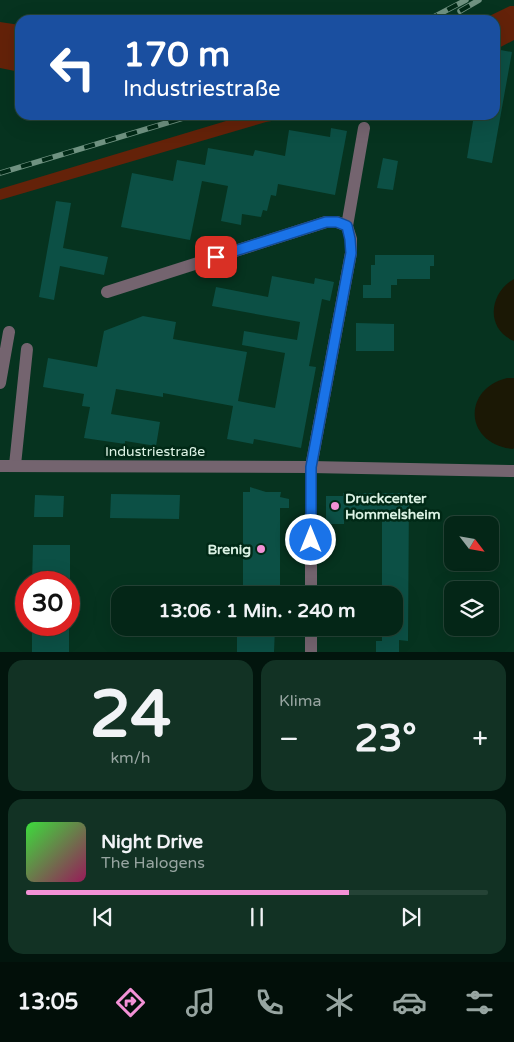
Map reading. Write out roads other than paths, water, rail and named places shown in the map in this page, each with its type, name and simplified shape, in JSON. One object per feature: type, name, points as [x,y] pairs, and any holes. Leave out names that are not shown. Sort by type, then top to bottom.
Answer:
[{"type":"street","points":[[311,586],[311,467],[351,253],[347,226],[364,128]]},
{"type":"street","points":[[106,292],[326,222],[337,222],[347,226]]},
{"type":"street","points":[[0,382],[8,332]]},
{"type":"street","points":[[15,465],[26,349]]},
{"type":"street","name":"Industriestraße","points":[[0,466],[311,467],[514,471]]},
{"type":"street","points":[[311,636],[311,652]]},
{"type":"railway","points":[[438,15],[466,0]]},
{"type":"railway","points":[[460,11],[479,0]]},
{"type":"railway","points":[[0,173],[176,120]]},
{"type":"place","name":"Druckcenter Hommelsheim","points":[[335,506]]},
{"type":"place","name":"Brenig","points":[[261,549]]}]
